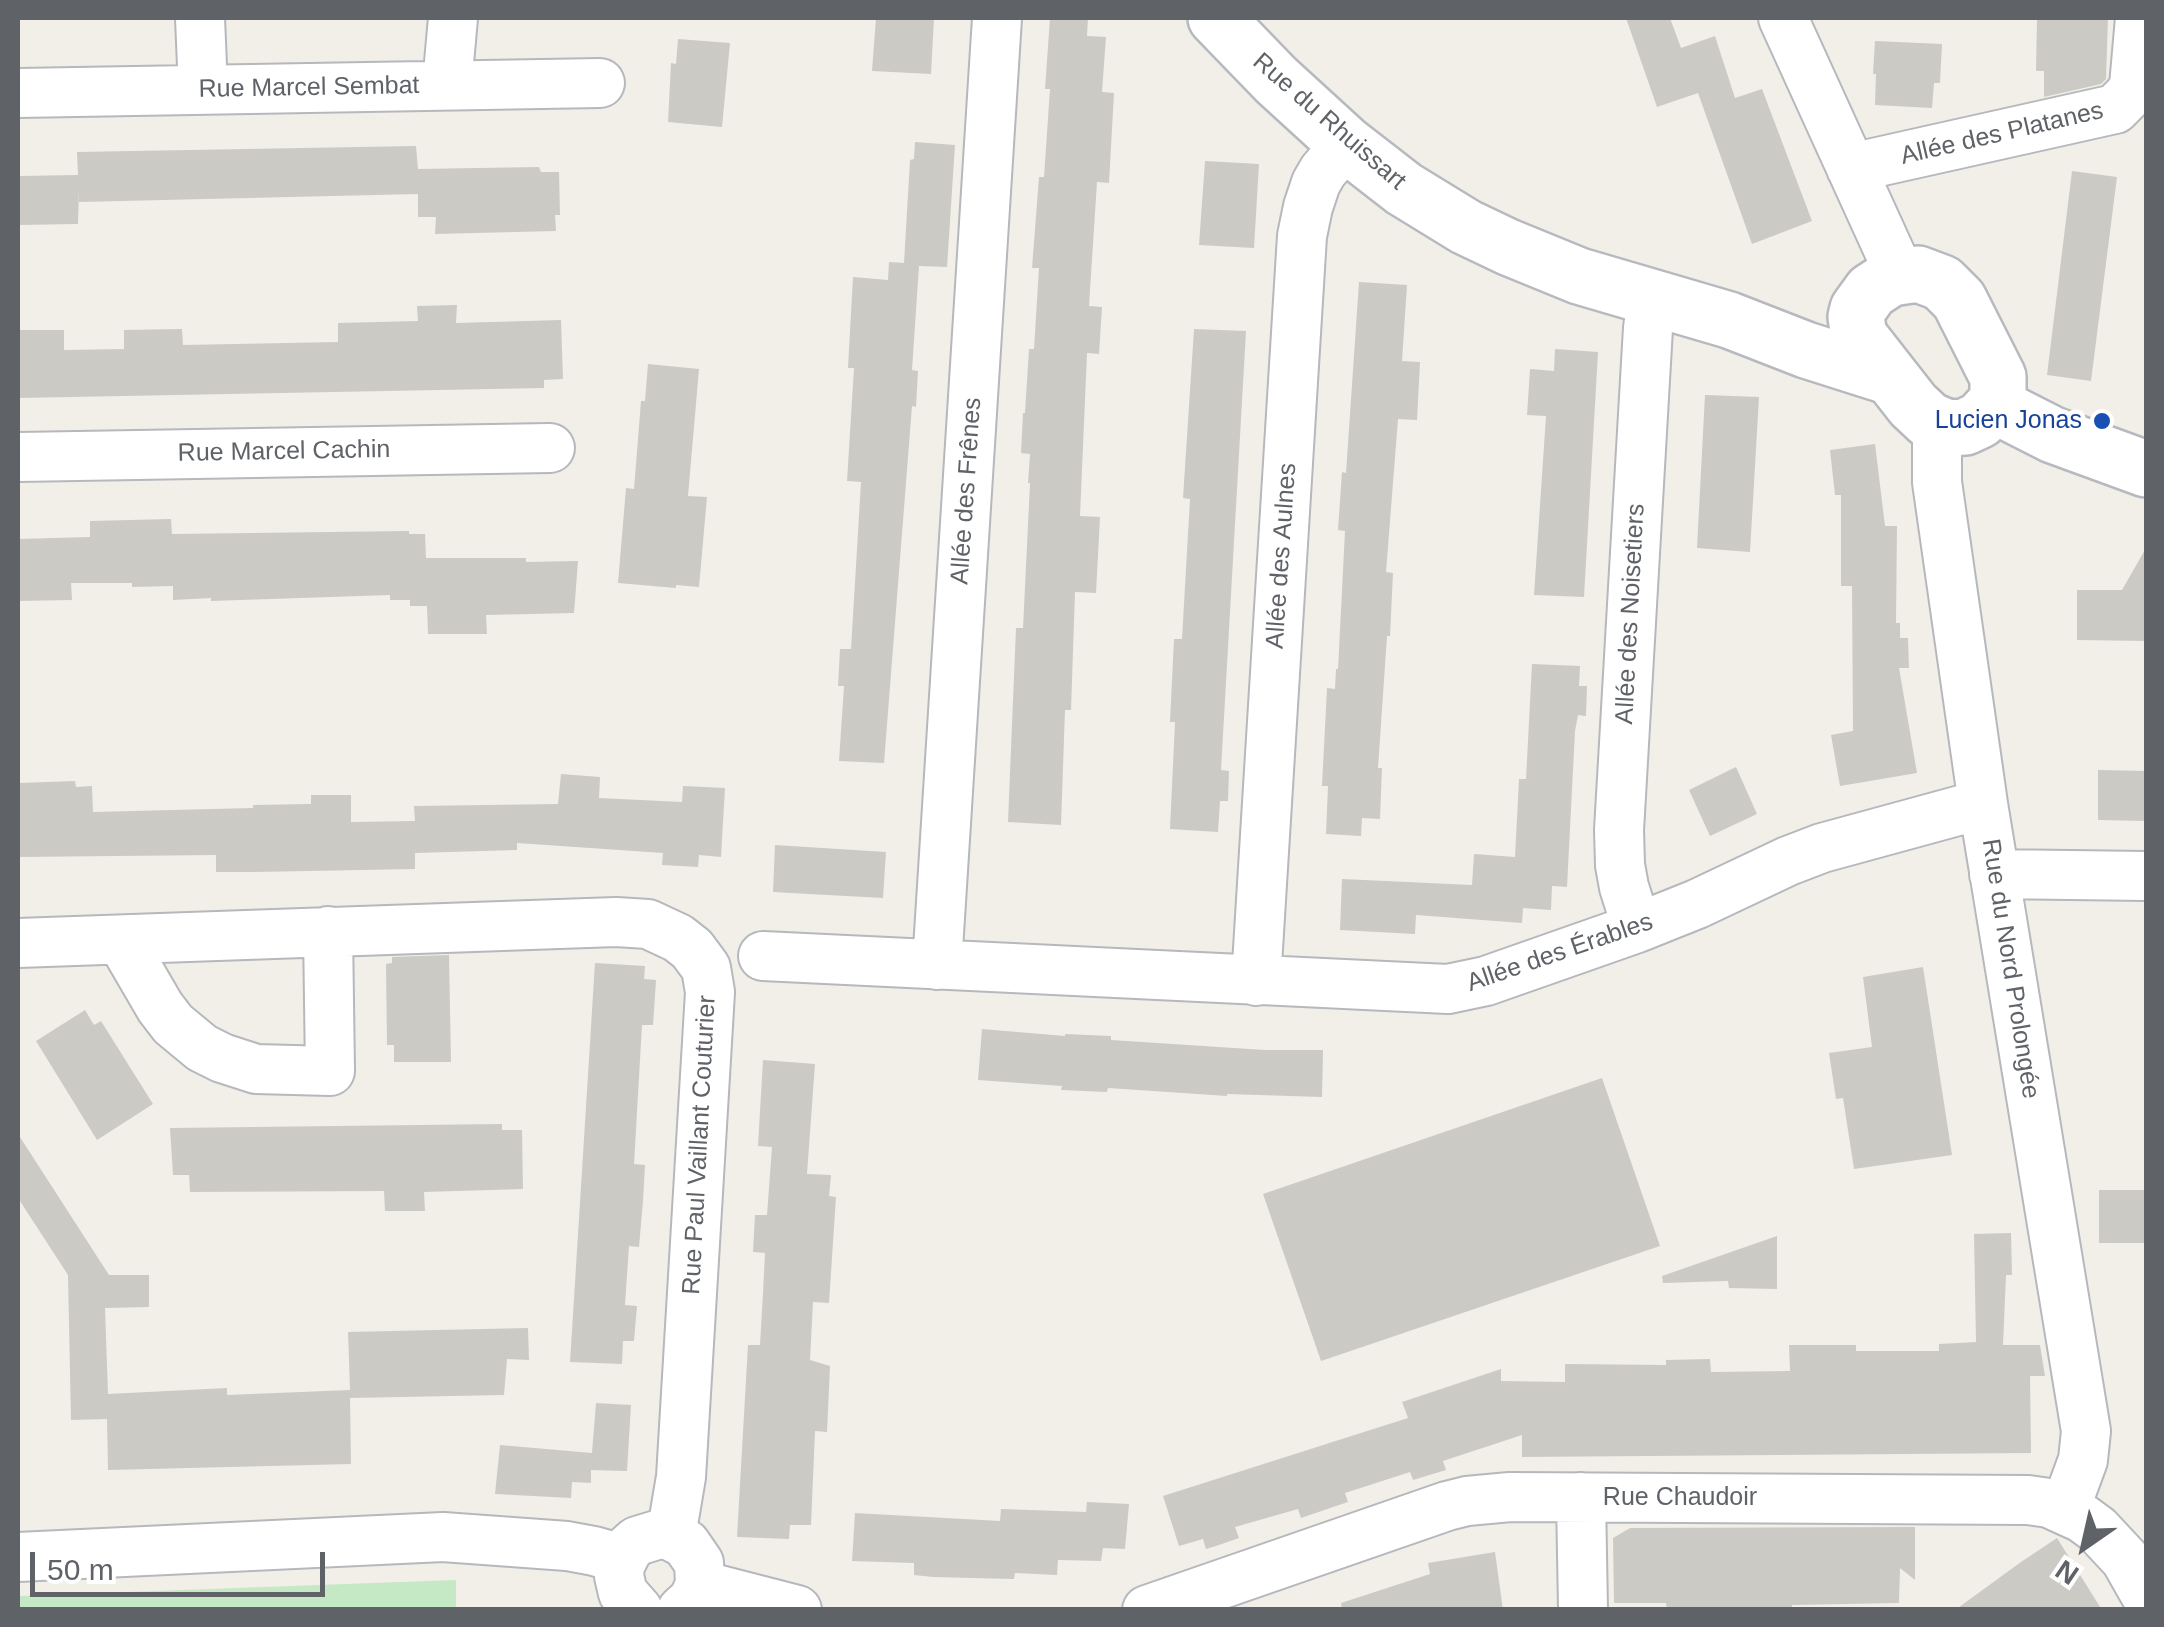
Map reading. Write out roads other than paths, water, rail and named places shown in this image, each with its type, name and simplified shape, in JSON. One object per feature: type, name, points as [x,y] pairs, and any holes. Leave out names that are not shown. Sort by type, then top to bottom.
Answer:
[{"type":"street","points":[[200,18],[203,90]]},
{"type":"street","points":[[447,86],[453,18]]},
{"type":"street","name":"Allée des Frênes","points":[[937,964],[997,18]]},
{"type":"street","name":"Rue du Rhuissart","points":[[1216,18],[1346,144],[1404,189],[1466,227],[1579,276],[1729,320],[1891,377]]},
{"type":"street","points":[[1783,18],[1851,168],[1881,288]]},
{"type":"street","points":[[2134,113],[2140,18]]},
{"type":"street","name":"Rue Marcel Sembat","points":[[18,93],[600,83]]},
{"type":"street","name":"Allée des Platanes","points":[[1851,168],[2106,112],[2134,113]]},
{"type":"street","name":"Allée des Aulnes","points":[[1256,981],[1302,236],[1316,184],[1346,144]]},
{"type":"street","points":[[1918,274],[1942,283],[1959,300],[1998,377],[1998,395],[1980,420],[1957,429],[1928,420],[1858,336],[1858,309],[1881,288],[1918,274]]},
{"type":"street","name":"Rue du Rhuissart","points":[[1729,320],[1800,324],[1828,318],[1881,288]]},
{"type":"street","name":"Allée des Noisetiers","points":[[1636,928],[1620,865],[1619,830],[1652,298]]},
{"type":"street","points":[[1994,404],[2054,435],[2146,469]]},
{"type":"street","name":"Rue du Nord Prolongée","points":[[1937,424],[1937,482],[1994,874],[2086,1431],[2082,1460],[2065,1509]]},
{"type":"street","name":"Rue Marcel Cachin","points":[[18,456],[550,448]]},
{"type":"street","name":"Allée des Érables","points":[[763,956],[1448,990],[1486,981],[1636,928],[1806,854],[1984,804]]},
{"type":"street","points":[[1994,874],[2146,876]]},
{"type":"street","name":"Rue Paul Vaillant Couturier","points":[[18,943],[633,922],[648,924],[678,938],[700,958],[710,992],[682,1477],[672,1536]]},
{"type":"street","points":[[121,940],[160,1007],[173,1024],[202,1048],[256,1068],[330,1071],[328,931]]},
{"type":"street","points":[[1582,1497],[1582,1610]]},
{"type":"street","name":"Rue Chaudoir","points":[[1168,1602],[1447,1506],[1488,1498],[1582,1497],[2049,1503],[2082,1518],[2110,1542],[2146,1596]]},
{"type":"street","points":[[638,1610],[621,1587],[622,1560],[628,1549],[654,1534],[672,1536],[694,1552],[700,1568],[691,1598],[797,1610]]},
{"type":"street","points":[[18,1557],[443,1537],[567,1546],[622,1560]]},
{"type":"place","name":"Lucien Jonas","points":[[2102,421]]}]
